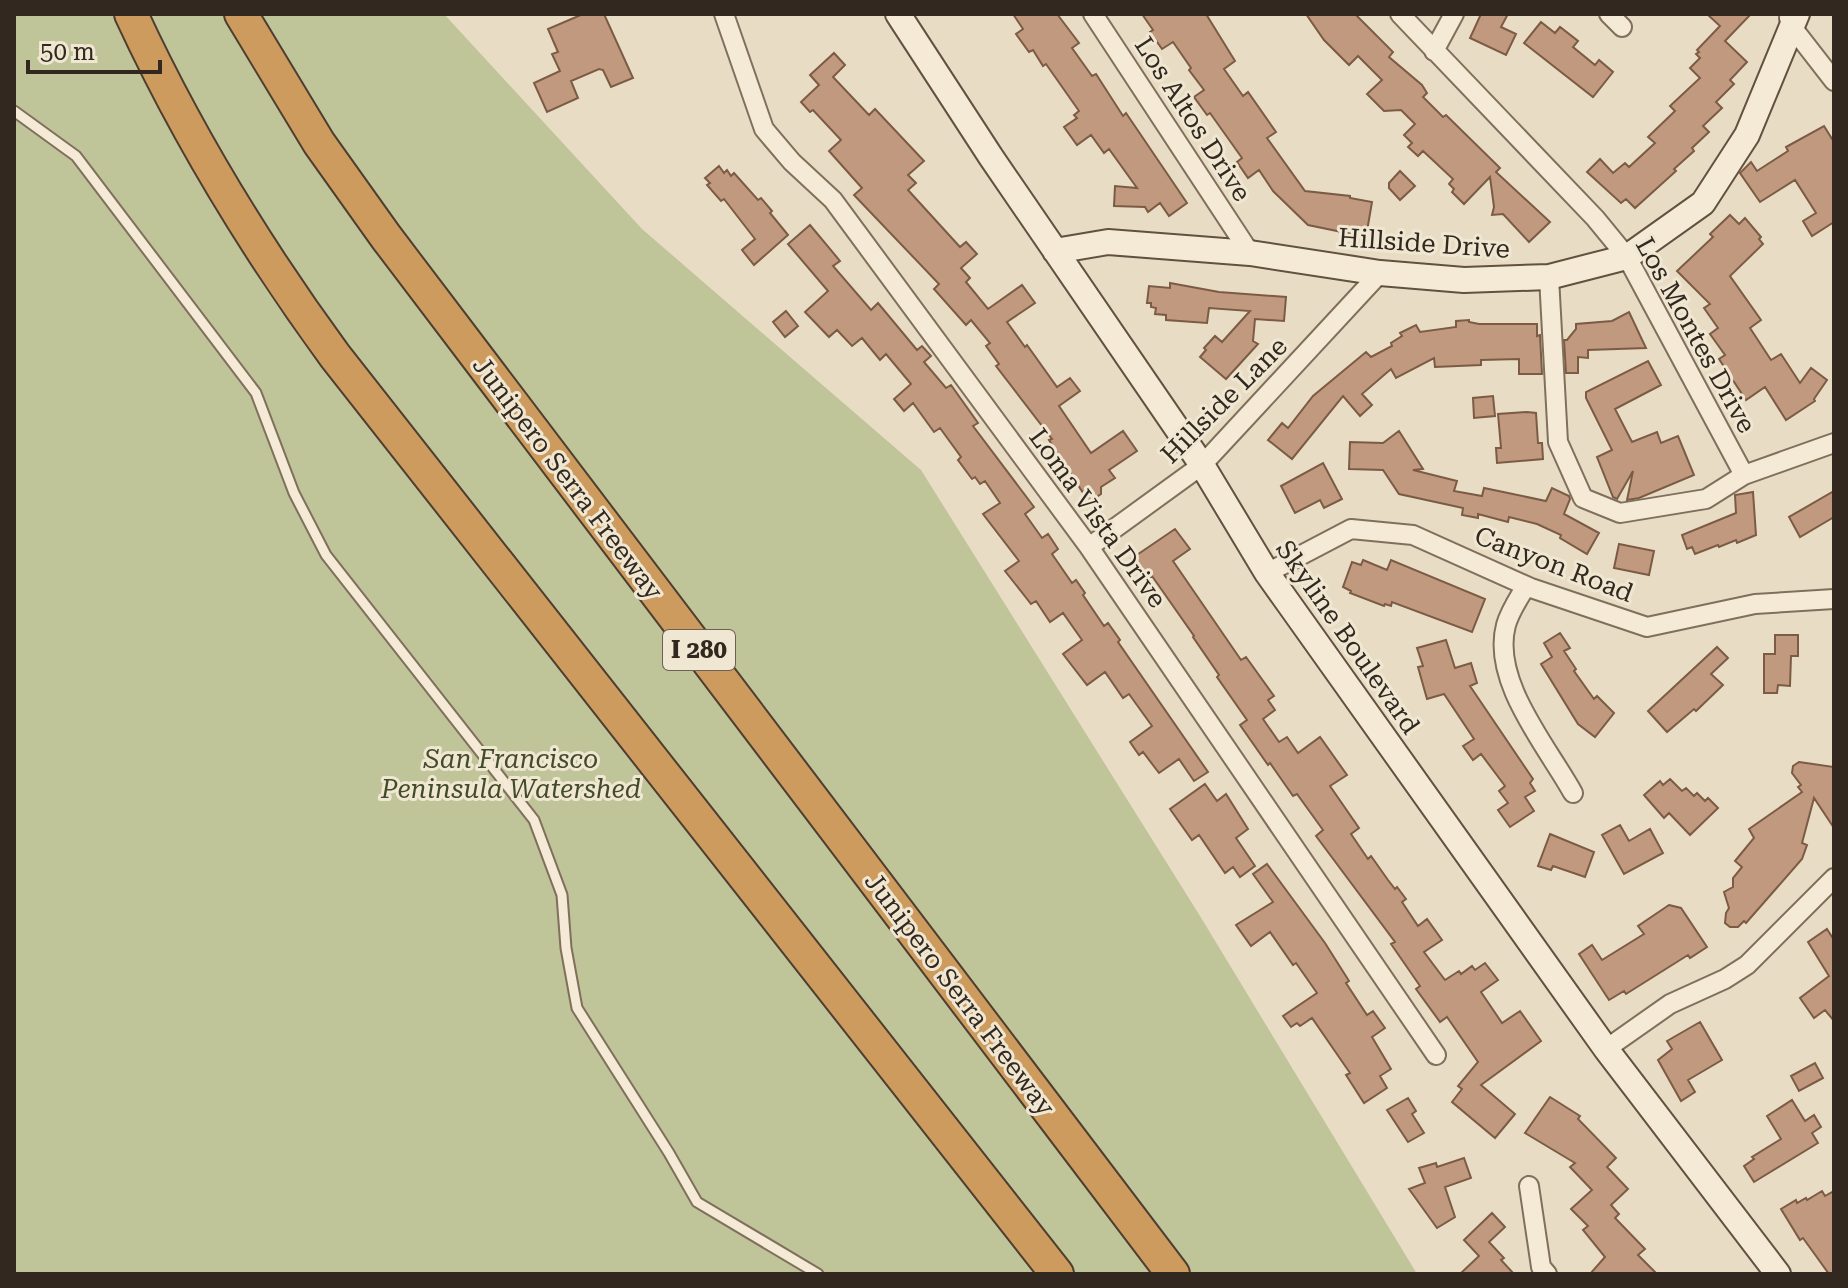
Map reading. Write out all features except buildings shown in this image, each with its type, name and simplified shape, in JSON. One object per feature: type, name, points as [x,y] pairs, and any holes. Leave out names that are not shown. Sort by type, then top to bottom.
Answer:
[{"type":"highway","points":[[131,14],[171,96],[228,196],[327,345],[1057,1274]]},
{"type":"highway","name":"Junipero Serra Freeway","points":[[241,14],[298,110],[378,227],[1173,1274]]},
{"type":"main road","name":"Skyline Boulevard","points":[[898,14],[1202,465],[1267,573],[1606,1049],[1778,1274]]},
{"type":"main road","name":"Hillside Drive","points":[[1055,251],[1108,242],[1250,253],[1380,273],[1464,280],[1549,277],[1627,257],[1703,203],[1747,135],[1792,18]]},
{"type":"street","name":"Loma Vista Drive","points":[[724,14],[764,129],[792,162],[833,200],[1089,547],[1436,1055]]},
{"type":"street","name":"Los Altos Drive","points":[[1093,14],[1250,253]]},
{"type":"street","name":"Los Montes Drive","points":[[1400,14],[1595,218],[1627,257],[1744,475],[1834,443]]},
{"type":"street","points":[[1434,51],[1454,14]]},
{"type":"street","points":[[1792,18],[1834,81]]},
{"type":"street","name":"Hillside Lane","points":[[1089,547],[1202,465],[1380,273]]},
{"type":"street","points":[[1549,277],[1558,442],[1583,498],[1620,513],[1706,499],[1744,475]]},
{"type":"street","name":"Canyon Road","points":[[1267,573],[1351,529],[1413,535],[1526,586],[1647,627],[1755,604],[1834,599]]},
{"type":"street","points":[[1526,586],[1506,624],[1504,656],[1511,684],[1573,793]]},
{"type":"street","points":[[1606,1049],[1670,1004],[1725,979],[1747,965],[1834,878]]},
{"type":"street","points":[[1529,1186],[1541,1267],[1547,1274]]},
{"type":"lane","points":[[14,111],[76,156],[256,393],[294,493],[326,555],[534,820],[562,895],[566,948],[577,1008],[697,1202],[818,1274]]},
{"type":"green space","name":"San Francisco Peninsula Watershed","points":[[14,14],[444,14],[642,229],[921,470],[1200,916],[1417,1274],[14,1274]]}]
